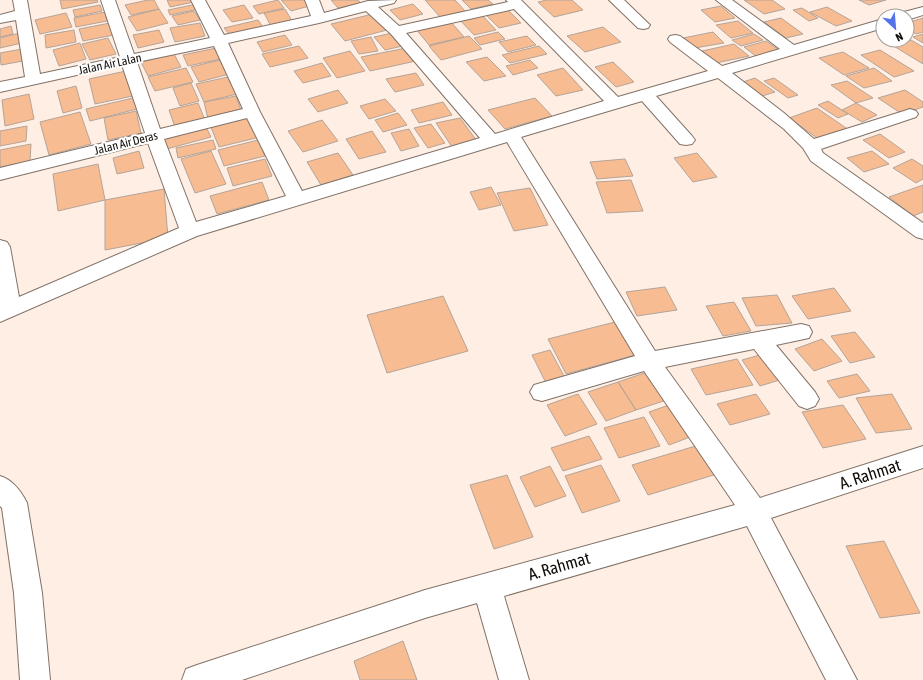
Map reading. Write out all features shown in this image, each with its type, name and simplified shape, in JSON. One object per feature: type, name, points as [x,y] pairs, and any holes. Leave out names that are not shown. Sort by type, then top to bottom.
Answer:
[{"type":"street","points":[[108,0],[154,136],[190,231]]},
{"type":"street","points":[[198,0],[219,40],[252,112],[296,198]]},
{"type":"street","points":[[312,0],[319,19]]},
{"type":"street","name":"Jalan Air Lalan","points":[[0,87],[319,19],[389,0]]},
{"type":"street","points":[[616,0],[643,25]]},
{"type":"street","points":[[723,0],[791,50]]},
{"type":"street","points":[[907,0],[923,10]]},
{"type":"street","points":[[396,31],[515,2],[615,103]]},
{"type":"street","points":[[368,5],[396,31],[501,137],[649,361],[754,512],[842,680]]},
{"type":"street","points":[[0,19],[21,7],[33,81]]},
{"type":"street","points":[[0,247],[5,311],[190,231],[875,24]]},
{"type":"street","points":[[675,39],[686,49],[719,72],[795,130],[811,146],[813,152],[818,157],[923,232]]},
{"type":"street","points":[[645,94],[686,140]]},
{"type":"street","name":"Jalan Air Deras","points":[[0,174],[252,112]]},
{"type":"street","points":[[811,146],[910,114]]},
{"type":"street","points":[[542,392],[649,361],[801,332]]},
{"type":"street","points":[[759,340],[807,399]]},
{"type":"street","name":"A. Rahmat","points":[[197,680],[425,604],[754,512],[923,457]]},
{"type":"street","points":[[0,487],[14,503],[28,593],[35,680]]},
{"type":"street","points":[[487,587],[514,680]]},
{"type":"building","points":[[60,0],[97,0],[98,2],[62,9]]},
{"type":"building","points":[[154,0],[159,9],[131,15],[125,5]]},
{"type":"building","points":[[167,0],[193,0],[194,2],[170,7]]},
{"type":"building","points":[[278,0],[284,8],[259,14],[253,6]]},
{"type":"building","points":[[281,0],[309,0],[313,5],[291,11]]},
{"type":"building","points":[[331,0],[358,0],[361,3],[338,8]]},
{"type":"building","points":[[425,0],[455,0],[465,11],[440,17]]},
{"type":"building","points":[[462,0],[488,0],[493,4],[471,9]]},
{"type":"building","points":[[547,0],[572,0],[583,10],[554,17],[538,2]]},
{"type":"building","points":[[744,0],[772,0],[785,9],[764,14]]},
{"type":"building","points":[[859,0],[886,0],[869,5]]},
{"type":"building","points":[[197,4],[199,9],[170,15],[168,10]]},
{"type":"building","points":[[413,4],[423,14],[400,20],[390,10]]},
{"type":"building","points":[[100,5],[102,11],[75,17],[73,10]]},
{"type":"building","points":[[244,5],[253,18],[232,22],[223,10]]},
{"type":"building","points":[[721,6],[735,18],[715,22],[701,10]]},
{"type":"building","points":[[827,7],[852,21],[836,26],[810,12]]},
{"type":"building","points":[[802,8],[818,18],[809,21],[793,10]]},
{"type":"building","points":[[159,9],[168,23],[137,31],[128,17]]},
{"type":"building","points":[[285,9],[292,21],[271,26],[264,13]]},
{"type":"building","points":[[507,9],[521,23],[499,28],[485,14]]},
{"type":"building","points":[[194,11],[200,20],[178,25],[172,16]]},
{"type":"building","points":[[105,12],[107,21],[76,27],[74,18]]},
{"type":"building","points":[[66,13],[72,27],[40,34],[35,20]]},
{"type":"building","points":[[373,14],[387,30],[345,41],[331,24]]},
{"type":"building","points":[[481,14],[496,30],[474,35],[459,19]]},
{"type":"building","points":[[781,18],[803,34],[786,38],[764,22]]},
{"type":"building","points":[[923,18],[923,32],[915,33],[915,20]]},
{"type":"building","points":[[258,20],[263,27],[230,35],[224,28]]},
{"type":"building","points":[[450,21],[464,37],[429,45],[415,28]]},
{"type":"building","points":[[738,21],[753,33],[731,38],[716,25]]},
{"type":"building","points":[[110,23],[114,35],[83,41],[79,29]]},
{"type":"building","points":[[200,23],[205,36],[175,42],[170,28]]},
{"type":"building","points":[[11,26],[13,34],[0,37],[0,29]]},
{"type":"building","points":[[603,27],[621,42],[585,52],[567,36]]},
{"type":"building","points":[[74,30],[76,42],[46,48],[45,35]]},
{"type":"building","points":[[159,30],[164,42],[138,48],[133,35]]},
{"type":"building","points":[[397,32],[407,45],[385,50],[374,37]]},
{"type":"building","points":[[498,32],[505,39],[480,45],[474,38]]},
{"type":"building","points":[[713,32],[724,43],[689,49],[678,39]]},
{"type":"building","points":[[20,33],[22,43],[0,48],[0,38]]},
{"type":"building","points":[[754,34],[763,40],[741,46],[732,40]]},
{"type":"building","points":[[923,34],[923,43],[915,38],[915,36]]},
{"type":"building","points":[[285,35],[292,45],[263,52],[257,42]]},
{"type":"building","points":[[469,36],[482,49],[441,60],[429,46]]},
{"type":"building","points":[[527,36],[536,45],[508,52],[499,42]]},
{"type":"building","points":[[371,37],[378,51],[359,54],[351,41]]},
{"type":"building","points":[[108,38],[116,54],[90,60],[82,44]]},
{"type":"building","points":[[766,41],[779,50],[757,57],[744,47]]},
{"type":"building","points":[[915,42],[923,47],[923,64],[897,48],[915,48]]},
{"type":"building","points":[[80,43],[86,59],[59,66],[53,50]]},
{"type":"building","points":[[734,44],[749,56],[716,63],[702,51]]},
{"type":"building","points":[[299,46],[308,58],[270,67],[262,54]]},
{"type":"building","points":[[539,46],[547,54],[510,63],[502,55]]},
{"type":"building","points":[[216,48],[221,59],[188,66],[183,55]]},
{"type":"building","points":[[406,48],[416,61],[370,71],[361,57]]},
{"type":"building","points":[[22,49],[23,61],[1,65],[0,53]]},
{"type":"building","points":[[880,50],[914,71],[894,77],[861,55]]},
{"type":"building","points":[[350,51],[365,71],[337,78],[323,58]]},
{"type":"building","points":[[843,52],[869,68],[844,75],[819,58]]},
{"type":"building","points":[[174,54],[181,67],[148,76],[141,62]]},
{"type":"building","points":[[487,57],[506,76],[484,81],[466,62]]},
{"type":"building","points":[[224,59],[233,73],[199,82],[191,67]]},
{"type":"building","points":[[530,60],[538,68],[513,75],[506,66]]},
{"type":"building","points":[[613,62],[634,82],[616,87],[595,67]]},
{"type":"building","points":[[322,63],[331,76],[303,83],[294,71]]},
{"type":"building","points":[[186,68],[193,82],[155,91],[148,77]]},
{"type":"building","points":[[563,68],[583,90],[556,96],[537,75]]},
{"type":"building","points":[[874,68],[892,81],[864,88],[846,76]]},
{"type":"building","points":[[126,71],[133,96],[95,104],[89,79]]},
{"type":"building","points":[[416,73],[424,85],[395,92],[386,79]]},
{"type":"building","points":[[228,77],[237,94],[204,102],[196,84]]},
{"type":"building","points":[[755,78],[775,92],[759,97],[740,83]]},
{"type":"building","points":[[774,78],[798,95],[788,98],[764,81]]},
{"type":"building","points":[[847,81],[873,98],[856,103],[831,85]]},
{"type":"building","points":[[191,83],[199,101],[180,106],[173,88]]},
{"type":"building","points":[[76,86],[82,108],[63,113],[57,91]]},
{"type":"building","points":[[338,90],[348,103],[318,112],[308,99]]},
{"type":"building","points":[[905,90],[923,102],[923,107],[902,114],[878,98]]},
{"type":"building","points":[[29,94],[34,119],[5,126],[2,100]]},
{"type":"building","points":[[236,96],[242,113],[208,119],[204,102]]},
{"type":"building","points":[[133,98],[137,109],[90,121],[86,109]]},
{"type":"building","points":[[535,98],[552,116],[505,129],[488,110]]},
{"type":"building","points":[[385,99],[396,111],[369,119],[360,106]]},
{"type":"building","points":[[828,101],[848,114],[838,118],[818,105]]},
{"type":"building","points":[[443,102],[452,115],[419,123],[411,110]]},
{"type":"building","points":[[198,103],[205,120],[175,127],[169,110]]},
{"type":"building","points":[[856,103],[877,115],[862,122],[842,110]]},
{"type":"building","points":[[817,108],[849,130],[820,140],[789,118]]},
{"type":"building","points":[[136,111],[141,133],[108,140],[104,118]]},
{"type":"building","points":[[80,112],[91,144],[49,155],[40,122]]},
{"type":"building","points":[[398,113],[407,125],[383,132],[375,120]]},
{"type":"building","points":[[250,115],[260,137],[219,147],[210,125]]},
{"type":"building","points":[[460,118],[477,141],[452,147],[436,123]]},
{"type":"building","points":[[322,120],[338,141],[303,152],[288,131]]},
{"type":"building","points":[[431,124],[445,143],[428,148],[414,128]]},
{"type":"building","points":[[27,126],[26,141],[0,146],[0,131]]},
{"type":"building","points":[[206,127],[211,137],[163,150],[159,139]]},
{"type":"building","points":[[409,129],[419,146],[401,151],[391,133]]},
{"type":"building","points":[[372,131],[386,152],[359,159],[346,139]]},
{"type":"building","points":[[880,134],[905,152],[889,158],[863,140]]},
{"type":"building","points":[[213,140],[216,149],[178,158],[176,148]]},
{"type":"building","points":[[258,140],[265,156],[224,166],[218,150]]},
{"type":"building","points":[[31,144],[30,161],[0,167],[0,150]]},
{"type":"building","points":[[139,151],[144,168],[117,174],[113,158]]},
{"type":"building","points":[[211,151],[226,184],[195,193],[181,159]]},
{"type":"building","points":[[872,151],[889,164],[864,172],[847,158]]},
{"type":"building","points":[[338,153],[353,175],[321,185],[307,162]]},
{"type":"building","points":[[697,153],[717,177],[693,182],[674,158]]},
{"type":"building","points":[[265,159],[272,176],[233,186],[227,168]]},
{"type":"building","points":[[625,159],[633,176],[597,179],[590,162]]},
{"type":"building","points":[[912,159],[923,166],[923,179],[916,183],[893,168]]},
{"type":"building","points":[[98,164],[105,200],[58,211],[53,174]]},
{"type":"building","points":[[631,180],[643,211],[607,213],[596,182]]},
{"type":"building","points":[[262,182],[269,200],[217,214],[210,196]]},
{"type":"building","points":[[923,185],[923,212],[913,216],[889,197]]},
{"type":"building","points":[[491,187],[501,205],[479,210],[470,192]]},
{"type":"building","points":[[530,188],[548,225],[514,231],[497,193]]},
{"type":"building","points":[[164,189],[168,238],[105,250],[105,200]]},
{"type":"building","points":[[665,287],[677,310],[637,316],[626,292]]},
{"type":"building","points":[[834,288],[851,311],[808,319],[792,296]]},
{"type":"building","points":[[777,295],[792,323],[756,326],[742,298]]},
{"type":"building","points":[[443,296],[468,351],[387,373],[367,315]]},
{"type":"building","points":[[734,302],[751,331],[723,336],[706,306]]},
{"type":"building","points":[[619,321],[639,354],[566,374],[548,339]]},
{"type":"building","points":[[855,332],[875,357],[850,363],[831,336]]},
{"type":"building","points":[[822,339],[842,361],[814,371],[795,349]]},
{"type":"building","points":[[550,350],[565,378],[546,383],[532,355]]},
{"type":"building","points":[[767,353],[786,378],[760,386],[742,360]]},
{"type":"building","points":[[737,359],[753,385],[706,395],[691,369]]},
{"type":"building","points":[[653,370],[673,398],[636,410],[618,382]]},
{"type":"building","points":[[857,374],[870,391],[839,398],[827,381]]},
{"type":"building","points":[[618,382],[636,410],[606,421],[588,392]]},
{"type":"building","points":[[578,394],[597,424],[565,436],[547,405]]},
{"type":"building","points":[[756,394],[770,414],[730,425],[717,404]]},
{"type":"building","points":[[892,394],[912,429],[876,433],[856,398]]},
{"type":"building","points":[[669,405],[690,437],[669,445],[649,412]]},
{"type":"building","points":[[843,405],[866,439],[823,448],[802,412]]},
{"type":"building","points":[[644,417],[660,446],[619,458],[604,428]]},
{"type":"building","points":[[589,436],[602,459],[563,471],[551,448]]},
{"type":"building","points":[[699,445],[717,474],[648,495],[632,465]]},
{"type":"building","points":[[601,465],[620,501],[582,513],[565,476]]},
{"type":"building","points":[[550,466],[566,496],[535,507],[520,477]]},
{"type":"building","points":[[507,475],[533,537],[494,549],[470,485]]},
{"type":"building","points":[[884,541],[920,613],[880,618],[846,546]]},
{"type":"building","points":[[403,641],[417,680],[360,680],[354,661]]}]
